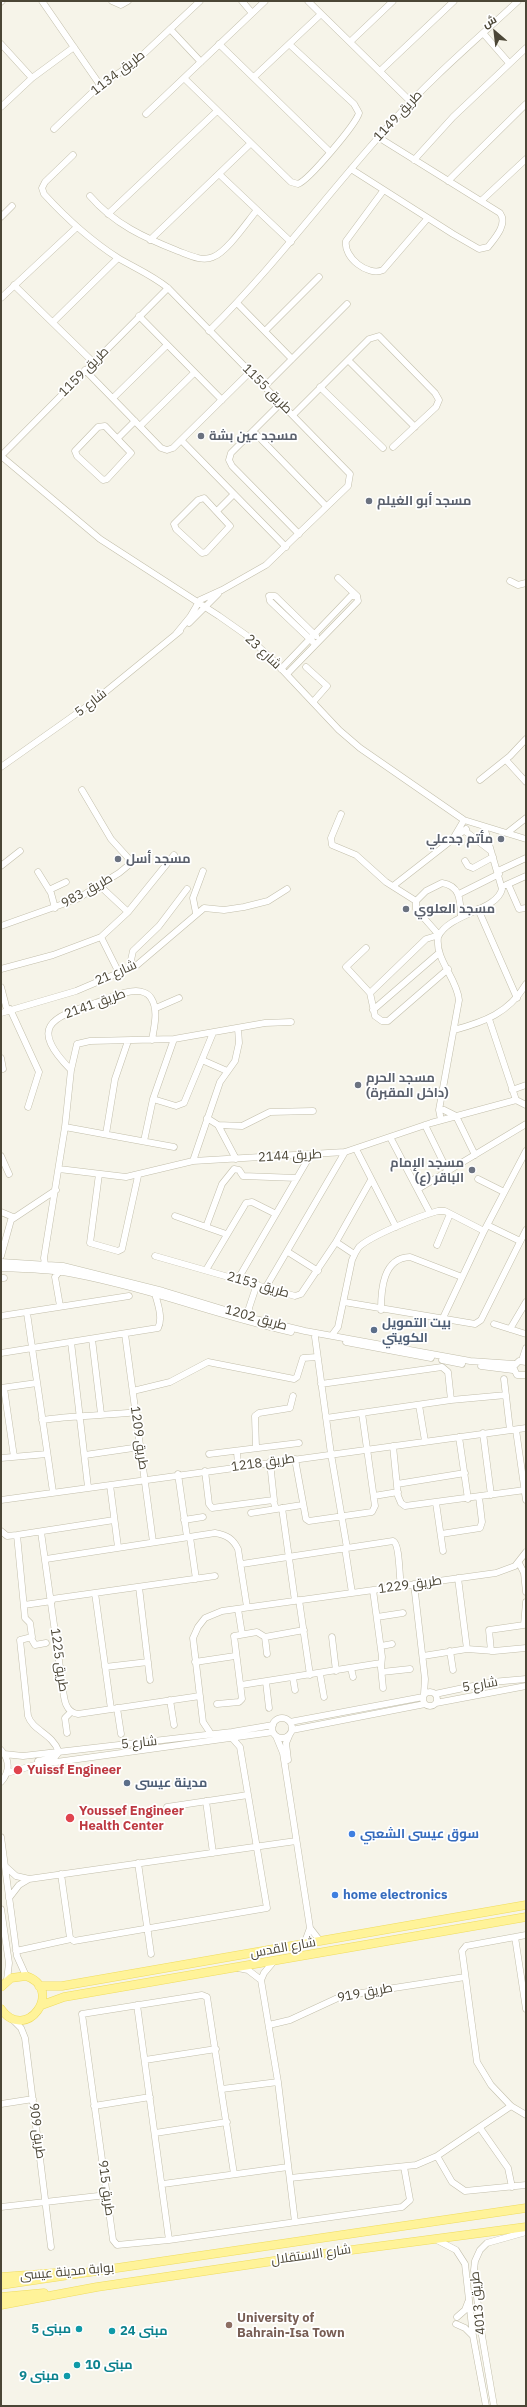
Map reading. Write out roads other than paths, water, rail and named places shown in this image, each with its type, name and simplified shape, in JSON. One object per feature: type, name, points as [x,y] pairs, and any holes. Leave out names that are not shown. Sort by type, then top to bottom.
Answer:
[{"type":"main road","name":"شارع القدس","points":[[39,1986],[62,1986],[526,1905]]},
{"type":"main road","name":"شارع القدس","points":[[42,2005],[64,1997],[526,1917]]},
{"type":"main road","points":[[1,1987],[7,1980],[16,1976],[26,1976],[39,1986],[42,1992],[42,2005],[30,2018],[12,2019],[2,2012]]},
{"type":"main road","name":"شارع الاستقلال","points":[[134,2266],[526,2208]]},
{"type":"main road","name":"شارع الاستقلال","points":[[97,2287],[321,2254],[526,2227]]},
{"type":"main road","points":[[1,2285],[134,2266]]},
{"type":"main road","name":"بوابة مدينة عيسى","points":[[1,2277],[134,2266]]},
{"type":"main road","points":[[1,2305],[97,2287]]},
{"type":"main road","name":"بوابة مدينة عيسى","points":[[1,2297],[97,2287]]},
{"type":"street","points":[[42,1],[100,85]]},
{"type":"street","points":[[112,1],[118,5],[128,2]]},
{"type":"street","name":"طريق 1134","points":[[54,129],[100,85],[131,65],[200,1]]},
{"type":"street","points":[[242,1],[252,13]]},
{"type":"street","points":[[146,114],[265,1]]},
{"type":"street","points":[[308,1],[351,41],[410,101]]},
{"type":"street","points":[[351,41],[393,1]]},
{"type":"street","points":[[380,71],[454,1]]},
{"type":"street","name":"طريق 1149","points":[[209,331],[237,303],[291,242],[378,137],[410,101],[518,1]]},
{"type":"street","points":[[254,77],[321,14]]},
{"type":"street","points":[[170,29],[201,62]]},
{"type":"street","points":[[483,33],[509,63]]},
{"type":"street","points":[[1,44],[32,78]]},
{"type":"street","points":[[219,44],[330,152]]},
{"type":"street","points":[[184,78],[250,144],[291,182],[298,184],[305,181],[330,152],[355,122],[359,113],[354,104],[289,44]]},
{"type":"street","points":[[1,106],[32,78],[74,47]]},
{"type":"street","points":[[414,160],[440,129],[526,48]]},
{"type":"street","points":[[448,180],[526,104]]},
{"type":"street","points":[[108,214],[217,111]]},
{"type":"street","points":[[351,169],[427,219],[479,249],[488,247],[503,222],[500,213],[378,137]]},
{"type":"street","points":[[150,240],[250,144]]},
{"type":"street","name":"طريق 1155","points":[[73,155],[43,185],[42,191],[45,195],[77,227],[118,258],[154,277],[168,288],[350,474],[348,486],[286,547],[259,570],[198,602]]},
{"type":"street","points":[[481,201],[526,159]]},
{"type":"street","points":[[219,174],[291,242]]},
{"type":"street","points":[[383,191],[346,241],[349,254],[367,271],[375,273],[383,270],[427,219]]},
{"type":"street","points":[[90,196],[108,214],[150,240],[197,258],[212,258],[220,253],[257,210]]},
{"type":"street","points":[[1,217],[12,206]]},
{"type":"street","points":[[1,298],[77,227]]},
{"type":"street","points":[[53,322],[118,258]]},
{"type":"street","points":[[265,331],[320,277]]},
{"type":"street","points":[[14,285],[93,362]]},
{"type":"street","name":"طريق 1159","points":[[1,456],[168,288]]},
{"type":"street","points":[[237,303],[292,359]]},
{"type":"street","points":[[264,387],[347,304]]},
{"type":"street","points":[[139,316],[222,400]]},
{"type":"street","points":[[293,415],[372,336],[379,336],[438,396],[438,404],[393,447]]},
{"type":"street","points":[[113,398],[167,345]]},
{"type":"street","points":[[348,360],[415,427]]},
{"type":"street","points":[[85,370],[165,450],[171,449],[181,440],[250,372]]},
{"type":"street","points":[[118,438],[138,424],[194,373]]},
{"type":"street","points":[[320,387],[383,448]]},
{"type":"street","points":[[281,403],[231,453],[230,463],[299,534]]},
{"type":"street","points":[[100,426],[107,426],[118,438],[131,451],[131,455],[105,480],[99,478],[75,454],[76,449],[100,426]]},
{"type":"street","points":[[253,432],[326,506]]},
{"type":"street","points":[[181,440],[286,547]]},
{"type":"street","name":"شارع 23","points":[[1,456],[95,536],[198,602],[246,636],[281,668],[350,739],[419,790],[467,821],[526,839]]},
{"type":"street","points":[[217,511],[234,494]]},
{"type":"street","points":[[202,498],[217,511],[230,524],[230,528],[206,552],[200,553],[176,529],[175,522],[202,498]]},
{"type":"street","points":[[287,674],[358,601],[357,596],[338,578]]},
{"type":"street","points":[[510,580],[518,585],[526,583]]},
{"type":"street","name":"طريق 1155","points":[[205,607],[222,590]]},
{"type":"street","points":[[281,668],[353,595],[357,596]]},
{"type":"street","name":"شارع 5","points":[[176,634],[190,617],[198,602]]},
{"type":"street","name":"شارع 5","points":[[1,767],[87,706],[176,634],[205,607]]},
{"type":"street","points":[[337,611],[343,616]]},
{"type":"street","points":[[292,617],[318,642]]},
{"type":"street","points":[[306,667],[327,686],[313,702]]},
{"type":"street","points":[[480,780],[506,760],[526,739]]},
{"type":"street","points":[[506,760],[526,782]]},
{"type":"street","name":"طريق 983","points":[[1,926],[55,908],[100,886],[128,867],[131,862],[111,839],[82,790]]},
{"type":"street","points":[[340,814],[331,838],[332,845],[356,855],[378,875],[416,901],[418,912],[439,935],[439,953],[459,992],[459,1000],[441,1108],[443,1120]]},
{"type":"street","points":[[507,833],[526,818]]},
{"type":"street","points":[[394,886],[454,837],[464,831],[467,821]]},
{"type":"street","points":[[454,837],[467,821]]},
{"type":"street","points":[[517,836],[520,824]]},
{"type":"street","points":[[484,827],[498,872],[505,885],[523,909]]},
{"type":"street","points":[[464,831],[492,854]]},
{"type":"street","points":[[1,866],[20,851]]},
{"type":"street","points":[[465,861],[468,866],[473,868],[492,854]]},
{"type":"street","points":[[1,969],[52,955],[101,937],[128,912],[174,855]]},
{"type":"street","points":[[459,894],[526,858]]},
{"type":"street","points":[[203,871],[192,898],[196,913],[207,907],[224,910],[260,904],[287,889]]},
{"type":"street","points":[[38,872],[49,890],[55,908]]},
{"type":"street","points":[[370,993],[426,939],[439,935],[460,917],[478,909],[500,896],[505,885],[525,879]]},
{"type":"street","points":[[49,890],[66,882]]},
{"type":"street","points":[[416,901],[426,891],[442,883],[449,884],[459,894],[460,917]]},
{"type":"street","points":[[100,886],[128,912]]},
{"type":"street","points":[[133,966],[131,960],[132,951],[159,926],[187,889]]},
{"type":"street","points":[[478,909],[517,998]]},
{"type":"street","name":"شارع 21","points":[[1,1013],[76,991],[118,971],[133,966],[144,960],[196,913]]},
{"type":"street","points":[[101,937],[118,971]]},
{"type":"street","points":[[366,948],[346,967],[370,993],[373,1010],[378,1019],[388,1021],[448,969]]},
{"type":"street","points":[[373,1010],[439,953]]},
{"type":"street","points":[[454,1030],[489,1019],[517,998],[526,984]]},
{"type":"street","points":[[1,988],[8,1010],[39,1072],[28,1107]]},
{"type":"street","name":"طريق 2141","points":[[71,1070],[52,1049],[48,1031],[53,1021],[71,1011],[122,993],[137,990],[151,997],[156,1008]]},
{"type":"street","points":[[152,1040],[156,1008],[179,998]]},
{"type":"street","points":[[489,1019],[516,1100],[526,1105]]},
{"type":"street","points":[[45,1264],[65,1127],[71,1070],[76,1048],[81,1042],[174,1039],[265,1023],[291,1022]]},
{"type":"street","points":[[192,1161],[220,1082],[235,1061],[239,1043],[238,1028]]},
{"type":"street","points":[[153,1099],[176,1106],[182,1104],[213,1033]]},
{"type":"street","points":[[144,1141],[153,1099],[174,1039]]},
{"type":"street","points":[[106,1134],[115,1079],[128,1041]]},
{"type":"street","points":[[1,1058],[3,1069]]},
{"type":"street","points":[[202,1060],[227,1071]]},
{"type":"street","points":[[512,1090],[526,1084]]},
{"type":"street","name":"طريق 2144","points":[[59,1169],[126,1177],[138,1176],[192,1161],[345,1152],[428,1124],[516,1100]]},
{"type":"street","points":[[441,1108],[456,1116],[475,1155]]},
{"type":"street","points":[[441,1108],[428,1124],[448,1172]]},
{"type":"street","points":[[218,1125],[244,1125],[270,1112],[313,1111]]},
{"type":"street","points":[[207,1118],[218,1125],[236,1159]]},
{"type":"street","points":[[418,1189],[526,1124]]},
{"type":"street","points":[[65,1127],[174,1147]]},
{"type":"street","points":[[390,1137],[430,1213]]},
{"type":"street","points":[[356,1149],[396,1227]]},
{"type":"street","points":[[442,1320],[485,1228],[526,1151]]},
{"type":"street","points":[[266,1287],[288,1252],[345,1152]]},
{"type":"street","points":[[238,1279],[310,1154]]},
{"type":"street","points":[[1,1156],[9,1174]]},
{"type":"street","points":[[206,1227],[222,1184],[234,1169],[239,1170],[243,1176],[297,1178]]},
{"type":"street","points":[[99,1174],[90,1243],[118,1251],[122,1249],[138,1176]]},
{"type":"street","points":[[478,1179],[504,1192]]},
{"type":"street","name":"طريق 2153","points":[[155,1256],[295,1296],[301,1294],[318,1271],[336,1242],[371,1180]]},
{"type":"street","points":[[2,1265],[2,1254],[7,1227],[13,1218],[42,1201],[56,1190]]},
{"type":"street","points":[[206,1270],[226,1234],[248,1202],[252,1202],[276,1214]]},
{"type":"street","points":[[332,1335],[338,1327],[354,1254],[363,1244],[396,1227],[438,1211],[450,1214],[520,1241]]},
{"type":"street","points":[[1,1212],[13,1218]]},
{"type":"street","points":[[437,1245],[450,1214]]},
{"type":"street","points":[[175,1216],[226,1234]]},
{"type":"street","points":[[344,1302],[381,1310],[474,1325],[479,1322],[526,1230]]},
{"type":"street","points":[[336,1242],[354,1254]]},
{"type":"street","points":[[288,1252],[318,1271]]},
{"type":"street","points":[[381,1310],[386,1272],[393,1263],[401,1258],[410,1257],[462,1277]]},
{"type":"street","name":"طريق 1202","points":[[2,1265],[45,1264],[157,1290],[255,1319],[470,1361],[514,1367]]},
{"type":"street","name":"طريق 1202","points":[[2,1265],[59,1272],[155,1294],[255,1324],[315,1337],[452,1362],[514,1367]]},
{"type":"street","points":[[59,1272],[55,1277],[60,1306]]},
{"type":"street","points":[[250,1315],[249,1308],[257,1284]]},
{"type":"street","points":[[1,1353],[158,1328],[160,1324],[155,1294]]},
{"type":"street","points":[[1,1316],[129,1296]]},
{"type":"street","points":[[158,1306],[167,1298]]},
{"type":"street","points":[[510,1329],[526,1302]]},
{"type":"street","points":[[27,1313],[53,1492]]},
{"type":"street","points":[[494,1324],[526,1334]]},
{"type":"street","points":[[338,1327],[342,1337]]},
{"type":"street","name":"طريق 1209","points":[[125,1334],[153,1542]]},
{"type":"street","points":[[315,1337],[352,1593]]},
{"type":"street","points":[[92,1339],[101,1414]]},
{"type":"street","points":[[71,1342],[88,1487]]},
{"type":"street","points":[[526,1348],[524,1361],[514,1367],[520,1376],[526,1375]]},
{"type":"street","points":[[133,1391],[154,1387],[162,1389],[193,1373],[201,1364],[212,1362],[294,1379],[297,1377],[303,1358],[317,1357]]},
{"type":"street","points":[[321,1384],[442,1367],[448,1372],[451,1400]]},
{"type":"street","points":[[504,1379],[526,1500]]},
{"type":"street","points":[[14,1457],[3,1388],[37,1384]]},
{"type":"street","points":[[326,1418],[451,1400],[506,1395]]},
{"type":"street","points":[[256,1448],[255,1416],[259,1413],[290,1408],[293,1396]]},
{"type":"street","points":[[419,1405],[425,1441]]},
{"type":"street","points":[[42,1420],[79,1415],[101,1414],[105,1416],[136,1412]]},
{"type":"street","points":[[295,1459],[302,1505],[305,1518],[309,1521],[372,1512],[375,1506],[374,1496],[362,1413]]},
{"type":"street","name":"طريق 1218","points":[[1,1500],[178,1474],[526,1428]]},
{"type":"street","points":[[483,1433],[491,1495]]},
{"type":"street","points":[[459,1437],[468,1499]]},
{"type":"street","points":[[209,1454],[299,1443]]},
{"type":"street","points":[[85,1455],[140,1446]]},
{"type":"street","points":[[393,1446],[400,1502],[405,1506],[468,1499],[525,1490]]},
{"type":"street","points":[[237,1451],[238,1466]]},
{"type":"street","points":[[1,1458],[47,1454]]},
{"type":"street","points":[[270,1462],[274,1500],[279,1509],[289,1557],[304,1630],[310,1675]]},
{"type":"street","points":[[205,1471],[209,1504],[212,1508],[274,1500]]},
{"type":"street","points":[[397,1484],[465,1473]]},
{"type":"street","points":[[178,1474],[184,1520],[189,1537],[196,1579]]},
{"type":"street","points":[[110,1485],[118,1547]]},
{"type":"street","points":[[374,1496],[398,1492]]},
{"type":"street","points":[[440,1534],[480,1528],[482,1522],[479,1497]]},
{"type":"street","points":[[436,1503],[443,1551]]},
{"type":"street","points":[[251,1513],[302,1505]]},
{"type":"street","points":[[184,1520],[203,1517]]},
{"type":"street","points":[[1,1531],[7,1536],[114,1520]]},
{"type":"street","name":"طريق 1225","points":[[41,1532],[52,1600],[63,1689],[66,1706],[71,1712]]},
{"type":"street","points":[[46,1559],[215,1533],[225,1535],[234,1541],[238,1549],[242,1564],[247,1607]]},
{"type":"street","points":[[17,1535],[25,1618],[30,1623],[31,1638],[35,1645],[46,1643]]},
{"type":"street","points":[[242,1564],[394,1542],[397,1544],[399,1557],[397,1562],[401,1586]]},
{"type":"street","points":[[526,1552],[519,1563],[524,1568],[526,1592]]},
{"type":"street","name":"طريق 1229","points":[[211,1734],[203,1722],[193,1638],[201,1622],[216,1612],[506,1571],[519,1563]]},
{"type":"street","points":[[24,1605],[95,1593],[215,1576]]},
{"type":"street","points":[[458,1578],[467,1649]]},
{"type":"street","points":[[292,1730],[425,1704],[423,1696],[425,1679],[423,1656],[414,1584]]},
{"type":"street","points":[[139,1587],[150,1680]]},
{"type":"street","points":[[373,1590],[381,1646],[383,1688]]},
{"type":"street","points":[[95,1593],[105,1667],[121,1734]]},
{"type":"street","points":[[491,1651],[489,1630],[524,1625],[526,1602]]},
{"type":"street","points":[[238,1609],[242,1634]]},
{"type":"street","points":[[377,1617],[403,1613]]},
{"type":"street","points":[[218,1704],[240,1701],[242,1697],[233,1637],[257,1632],[265,1637],[304,1630]]},
{"type":"street","points":[[265,1637],[267,1654]]},
{"type":"street","points":[[332,1637],[336,1671]]},
{"type":"street","points":[[31,1638],[20,1640],[28,1716],[33,1725],[52,1739],[59,1752],[54,1758],[41,1760],[35,1765]]},
{"type":"street","points":[[381,1646],[392,1644]]},
{"type":"street","points":[[423,1656],[467,1649],[491,1651],[526,1648]]},
{"type":"street","points":[[450,1651],[453,1670]]},
{"type":"street","points":[[195,1662],[236,1656]]},
{"type":"street","points":[[105,1667],[148,1662]]},
{"type":"street","points":[[241,1685],[320,1674],[381,1663]]},
{"type":"street","points":[[351,1668],[353,1677]]},
{"type":"street","points":[[382,1672],[410,1669]]},
{"type":"street","points":[[320,1674],[324,1697]]},
{"type":"street","points":[[293,1678],[295,1690]]},
{"type":"street","points":[[425,1679],[433,1693],[436,1703]]},
{"type":"street","name":"شارع 5","points":[[423,1696],[492,1682],[526,1679]]},
{"type":"street","points":[[266,1682],[269,1708]]},
{"type":"street","name":"شارع 5","points":[[425,1704],[430,1706],[436,1703],[526,1686]]},
{"type":"street","points":[[67,1733],[66,1718],[71,1712],[78,1714],[200,1696]]},
{"type":"street","points":[[320,1941],[310,1928],[282,1748],[274,1734],[273,1725],[276,1720],[282,1718],[290,1722],[423,1696]]},
{"type":"street","points":[[170,1700],[174,1725]]},
{"type":"street","name":"طريق 1229","points":[[197,1736],[203,1722]]},
{"type":"street","points":[[288,1784],[290,1775],[286,1743],[292,1730],[290,1722]]},
{"type":"street","name":"شارع 5","points":[[2,1752],[15,1756],[59,1752],[197,1736],[273,1725]]},
{"type":"street","points":[[46,1734],[51,1741],[48,1753]]},
{"type":"street","points":[[274,1734],[282,1738],[289,1736]]},
{"type":"street","name":"شارع 5","points":[[7,1773],[35,1765],[246,1736],[274,1734]]},
{"type":"street","points":[[240,1748],[246,1736]]},
{"type":"street","points":[[16,1951],[71,1939],[75,1941],[267,1908],[240,1748],[232,1738]]},
{"type":"street","points":[[1,1782],[7,1773],[7,1761],[2,1752]]},
{"type":"street","points":[[166,1807],[248,1795]]},
{"type":"street","points":[[206,1801],[213,1853]]},
{"type":"street","points":[[1,1837],[16,1951],[20,1966],[26,1976]]},
{"type":"street","points":[[9,1898],[19,1885],[29,1879],[296,1841]]},
{"type":"street","points":[[138,1863],[151,1954]]},
{"type":"street","points":[[5,1866],[16,1876],[29,1879]]},
{"type":"street","points":[[60,1874],[71,1939]]},
{"type":"street","points":[[1,1909],[9,1963],[7,1980]]},
{"type":"street","points":[[300,1945],[306,1939],[310,1928]]},
{"type":"street","points":[[526,1935],[466,1946],[462,1951],[477,2062],[486,2079],[511,2106],[526,2115]]},
{"type":"street","points":[[515,1937],[526,2009]]},
{"type":"street","points":[[274,1961],[264,1973],[261,1980],[278,2082],[295,2222]]},
{"type":"street","points":[[237,1968],[248,1970],[261,1980]]},
{"type":"street","name":"طريق 919","points":[[269,2025],[290,2020],[344,1995],[465,1978]]},
{"type":"street","name":"طريق 915","points":[[234,2174],[209,2000],[205,1996],[137,2004],[85,2012],[81,2015],[113,2240],[115,2244],[119,2246],[405,2206],[410,2200],[404,2167]]},
{"type":"street","points":[[137,2004],[169,2240]]},
{"type":"street","name":"طريق 909","points":[[12,2019],[21,2028],[26,2038],[47,2201],[51,2247]]},
{"type":"street","points":[[145,2060],[216,2049]]},
{"type":"street","points":[[222,2090],[278,2082]]},
{"type":"street","points":[[94,2106],[150,2097]]},
{"type":"street","points":[[1,2104],[33,2099]]},
{"type":"street","points":[[290,2178],[404,2167],[437,2156],[511,2106]]},
{"type":"street","points":[[155,2133],[227,2122]]},
{"type":"street","points":[[480,2128],[508,2168],[512,2187]]},
{"type":"street","points":[[437,2156],[452,2182],[461,2190],[470,2192],[526,2185]]},
{"type":"street","points":[[162,2184],[288,2167]]},
{"type":"street","points":[[1,2207],[107,2195]]},
{"type":"street","name":"طريق 4013","points":[[486,2406],[473,2336],[475,2320],[474,2270],[480,2250],[494,2240],[526,2232]]},
{"type":"street","name":"طريق 4013","points":[[435,2239],[456,2250],[464,2260],[469,2299],[494,2406]]},
{"type":"street","points":[[457,2317],[465,2310],[469,2299]]},
{"type":"street","points":[[456,2324],[465,2328],[473,2336]]},
{"type":"place","name":"مسجد عين بشة","points":[[201,436]]},
{"type":"place","name":"مسجد أبو الغيلم","points":[[369,501]]},
{"type":"place","name":"مأتم جدعلي","points":[[501,839]]},
{"type":"place","name":"مسجد أسل","points":[[118,859]]},
{"type":"place","name":"مسجد العلوي","points":[[406,909]]},
{"type":"place","name":"مسجد الحرم (داخل المقبرة)","points":[[358,1085]]},
{"type":"place","name":"مسجد الإمام الباقر (ع)","points":[[472,1170]]},
{"type":"place","name":"بيت التمويل الكويتي","points":[[374,1330]]},
{"type":"place","name":"Yuissf Engineer","points":[[18,1770]]},
{"type":"place","name":"مدينة عيسى","points":[[127,1783]]},
{"type":"place","name":"Youssef Engineer Health Center","points":[[70,1818]]},
{"type":"place","name":"سوق عيسى الشعبي","points":[[352,1834]]},
{"type":"place","name":"home electronics","points":[[335,1895]]},
{"type":"place","name":"University of Bahrain-Isa Town","points":[[229,2325]]},
{"type":"place","name":"مبنى 5","points":[[79,2329]]},
{"type":"place","name":"مبنى 24","points":[[112,2331]]},
{"type":"place","name":"مبنى 10","points":[[77,2365]]},
{"type":"place","name":"مبنى 9","points":[[67,2376]]}]
